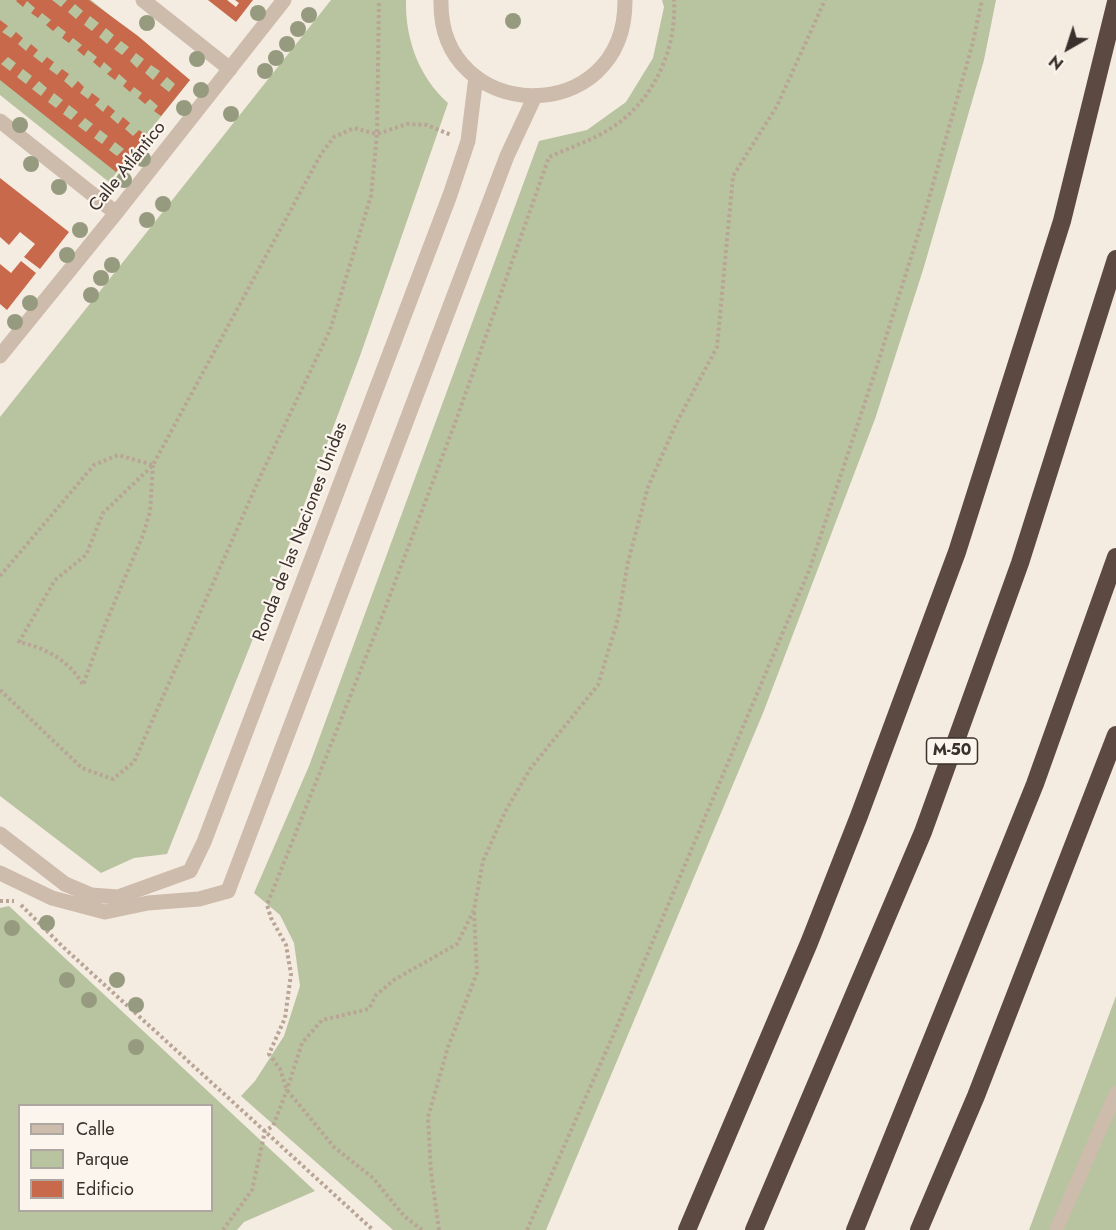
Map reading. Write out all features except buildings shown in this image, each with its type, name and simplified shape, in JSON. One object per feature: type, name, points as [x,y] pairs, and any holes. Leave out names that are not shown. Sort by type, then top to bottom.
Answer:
[{"type":"highway","points":[[687,1230],[813,932],[859,816],[957,552],[1062,220],[1116,2]]},
{"type":"highway","name":"M-50","points":[[754,1230],[923,832],[1020,563],[1116,259]]},
{"type":"highway","points":[[855,1230],[1035,784],[1116,557]]},
{"type":"highway","points":[[919,1230],[976,1096],[1116,735]]},
{"type":"street","points":[[143,0],[230,69]]},
{"type":"street","name":"Calle Atlántico","points":[[0,356],[284,0]]},
{"type":"street","points":[[441,0],[443,26],[450,44],[462,63],[476,77],[503,92],[526,97],[555,94],[579,85],[594,74],[611,54],[620,38],[625,14],[625,0]]},
{"type":"street","name":"Ronda de las Naciones Unidas","points":[[0,834],[65,884],[91,895],[118,897],[190,871],[213,820],[450,195],[468,141],[476,77]]},
{"type":"street","points":[[0,873],[52,898],[105,912],[148,903],[199,899],[228,891],[507,156],[536,96]]},
{"type":"street","points":[[0,121],[116,213]]},
{"type":"lane","points":[[1056,1230],[1116,1093]]},
{"type":"path","points":[[0,690],[82,768],[113,779],[134,762],[261,475],[330,330],[371,196],[377,134],[379,0]]},
{"type":"path","points":[[422,1230],[404,1216],[373,1178],[334,1147],[287,1090],[280,1069],[269,1054],[285,1018],[291,974],[286,945],[267,905],[383,614],[458,415],[549,157],[609,129],[639,104],[657,79],[667,57],[675,22],[674,0]]},
{"type":"path","points":[[439,1230],[431,1172],[428,1117],[448,1047],[477,973],[474,910],[483,861],[505,812],[530,769],[598,685],[618,619],[628,562],[648,487],[676,424],[717,347],[733,176],[777,106],[825,0]]},
{"type":"path","points":[[527,1230],[615,1031],[810,568],[924,216],[972,46],[982,0]]},
{"type":"path","points":[[153,465],[150,512],[143,535],[107,620],[83,685],[75,670],[59,659],[36,646],[19,642],[55,580],[86,555],[103,513],[153,465],[321,154],[334,137],[354,128],[377,134],[407,124],[427,125],[468,141]]},
{"type":"path","points":[[0,576],[94,465],[118,455],[153,465]]},
{"type":"path","points":[[0,901],[16,901],[372,1230]]},
{"type":"path","points":[[223,1230],[252,1190],[265,1131],[273,1126],[302,1043],[322,1020],[369,1009],[376,995],[394,980],[457,944],[474,910]]},
{"type":"green space","points":[[0,0],[91,0],[190,80],[109,182],[0,95]]},
{"type":"green space","points":[[331,0],[406,0],[408,29],[416,56],[429,81],[448,103],[360,356],[266,606],[167,854],[134,858],[101,873],[0,796],[0,417]]},
{"type":"green space","points":[[662,0],[996,0],[984,60],[923,270],[875,419],[763,713],[546,1230],[393,1230],[241,1096],[255,1081],[284,1036],[300,986],[294,943],[280,915],[254,893],[309,766],[539,141],[587,130],[626,102],[653,58],[664,7]]},
{"type":"green space","points":[[9,906],[315,1191],[244,1222],[237,1230],[0,1230],[0,908]]},
{"type":"green space","points":[[1116,996],[1116,1230],[1029,1230]]}]
